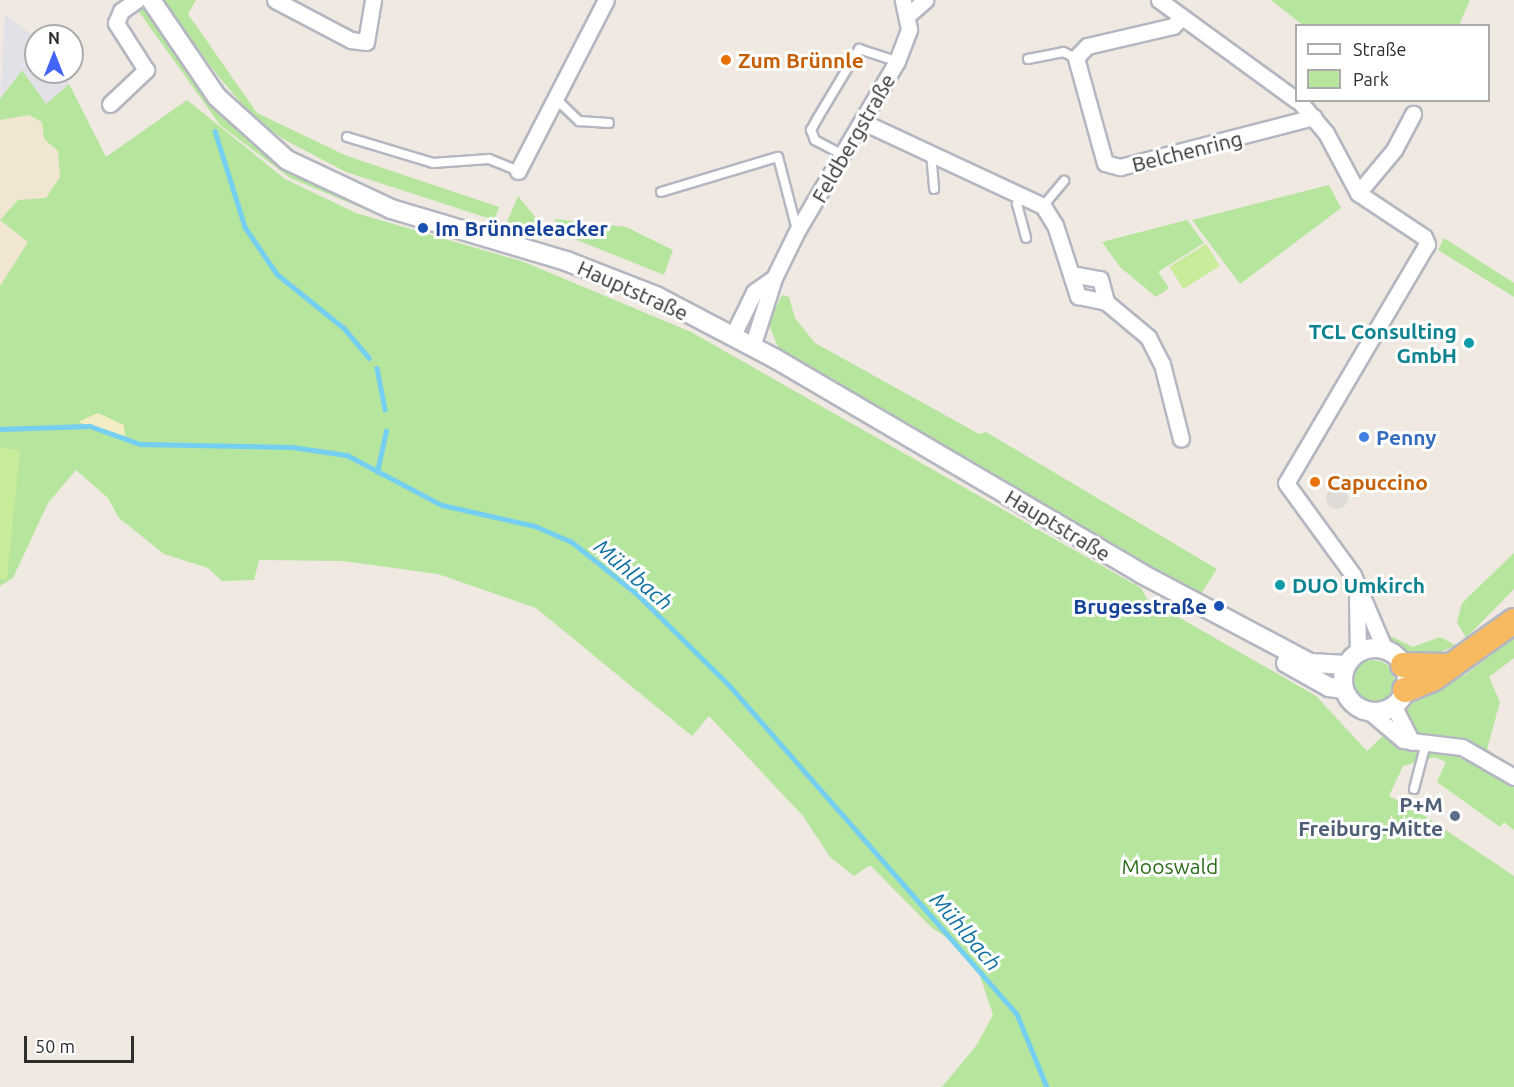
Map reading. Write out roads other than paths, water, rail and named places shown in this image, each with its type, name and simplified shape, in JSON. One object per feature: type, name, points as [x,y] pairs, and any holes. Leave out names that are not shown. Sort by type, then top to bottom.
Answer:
[{"type":"highway","points":[[1400,698],[1450,666],[1510,618]]},
{"type":"highway","points":[[1403,665],[1450,666]]},
{"type":"street","points":[[110,104],[146,70],[116,23],[121,11],[137,0]]},
{"type":"street","name":"Hauptstraße","points":[[151,0],[217,97],[262,142],[359,196],[450,227],[542,254],[656,296],[752,347],[916,440],[1142,574],[1310,663],[1352,659],[1385,650]]},
{"type":"street","points":[[275,0],[351,40],[366,42],[373,0]]},
{"type":"street","points":[[518,171],[606,0]]},
{"type":"street","name":"Feldbergstraße","points":[[752,347],[774,278],[797,231],[897,62],[905,7],[920,10],[925,0]]},
{"type":"street","points":[[1159,0],[1295,99]]},
{"type":"street","points":[[1076,58],[1087,46],[1173,26],[1182,17]]},
{"type":"street","name":"Belchenring","points":[[1076,58],[1105,163],[1120,167],[1314,117]]},
{"type":"street","points":[[1299,102],[1314,117],[1358,193],[1424,237],[1426,253],[1335,393],[1286,483],[1357,586],[1385,650],[1403,665],[1400,698],[1419,743]]},
{"type":"street","points":[[1358,193],[1394,150],[1413,114]]},
{"type":"street","points":[[863,122],[1043,206],[1078,296],[1106,302],[1148,337],[1162,364],[1181,439]]},
{"type":"street","points":[[1071,274],[1100,279],[1106,302]]},
{"type":"street","name":"Feldbergstraße","points":[[732,337],[754,292],[774,278]]},
{"type":"street","name":"Hauptstraße","points":[[1142,574],[1151,585],[1329,687],[1344,689],[1353,704],[1370,712]]},
{"type":"street","points":[[1344,689],[1352,659],[1357,586]]},
{"type":"street","points":[[1400,698],[1370,712],[1392,733],[1419,743],[1481,755],[1514,777]]},
{"type":"lane","points":[[843,155],[815,140],[811,130],[817,119],[859,49],[897,62]]},
{"type":"lane","points":[[1028,60],[1063,52],[1076,58]]},
{"type":"lane","points":[[555,99],[579,121],[609,123]]},
{"type":"lane","points":[[347,137],[433,163],[489,159],[518,171]]},
{"type":"lane","points":[[931,153],[934,189]]},
{"type":"lane","points":[[662,192],[778,157],[797,231]]},
{"type":"lane","points":[[1043,206],[1064,181]]},
{"type":"lane","points":[[1023,195],[1017,204],[1026,238]]},
{"type":"lane","points":[[1414,789],[1419,743]]},
{"type":"waterway","points":[[215,131],[245,227],[277,274],[344,328],[369,358]]},
{"type":"waterway","points":[[377,368],[385,409]]},
{"type":"waterway","name":"Mühlbach","points":[[0,429],[90,426],[140,444],[292,447],[347,455],[442,505],[535,526],[572,542],[637,594],[729,685],[1017,1014],[1047,1087]]},
{"type":"waterway","points":[[377,472],[386,431]]},
{"type":"place","name":"Zum Brünnle","points":[[726,60]]},
{"type":"place","name":"Im Brünneleacker","points":[[423,228]]},
{"type":"place","name":"TCL Consulting GmbH","points":[[1469,343]]},
{"type":"place","name":"Penny","points":[[1364,437]]},
{"type":"place","name":"Capuccino","points":[[1315,482]]},
{"type":"place","name":"DUO Umkirch","points":[[1280,585]]},
{"type":"place","name":"Brugesstraße","points":[[1219,606]]},
{"type":"place","name":"P+M Freiburg-Mitte","points":[[1455,816]]},
{"type":"park label","name":"Mooswald","points":[[1170,866]]}]
